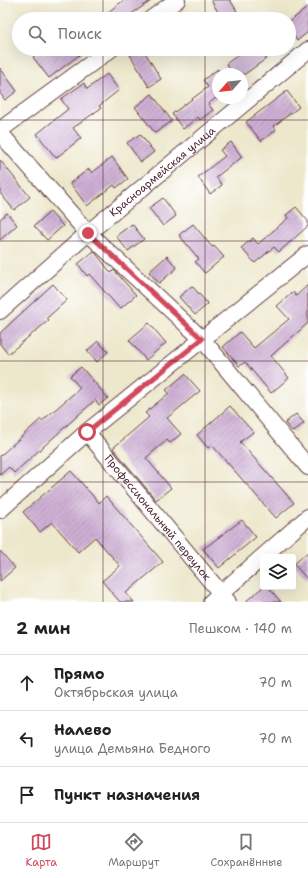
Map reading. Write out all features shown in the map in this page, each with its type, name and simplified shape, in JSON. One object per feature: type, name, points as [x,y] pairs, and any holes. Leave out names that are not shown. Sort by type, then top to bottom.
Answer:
[{"type":"street","points":[[161,12],[177,0]]},
{"type":"street","name":"Красноармейская улица","points":[[0,311],[88,233],[308,50]]},
{"type":"street","points":[[101,56],[0,131],[88,233],[202,339],[308,467]]},
{"type":"street","points":[[0,510],[87,432],[308,254]]},
{"type":"street","name":"Профессиональный переулок","points":[[87,432],[220,599]]},
{"type":"street","points":[[220,599],[308,517]]},
{"type":"building","points":[[124,0],[152,0],[134,12],[108,12]]},
{"type":"building","points":[[211,0],[230,0],[237,11],[235,12],[218,12]]},
{"type":"building","points":[[308,7],[308,32],[297,41],[296,39],[296,16]]},
{"type":"building","points":[[34,56],[78,56],[49,78],[33,57]]},
{"type":"building","points":[[131,56],[147,56],[161,79],[149,87]]},
{"type":"building","points":[[237,56],[265,56],[267,58],[248,72],[248,68],[229,68],[226,64]]},
{"type":"building","points":[[0,68],[17,91],[5,100],[0,93]]},
{"type":"building","points":[[212,73],[212,101],[208,104],[213,110],[200,120],[198,117],[183,129],[172,114],[208,87],[203,80]]},
{"type":"building","points":[[107,74],[119,90],[99,106],[101,108],[73,128],[81,138],[56,158],[37,134],[68,109],[61,99],[84,83],[87,89]]},
{"type":"building","points":[[287,91],[299,107],[274,126],[276,130],[261,141],[246,122]]},
{"type":"building","points":[[152,94],[172,121],[155,133],[135,107]]},
{"type":"building","points":[[140,134],[154,152],[141,162],[127,143]]},
{"type":"building","points":[[231,142],[242,157],[216,177],[222,185],[210,194],[198,177],[225,156],[220,150]]},
{"type":"building","points":[[112,157],[128,179],[116,188],[114,185],[87,206],[70,183],[89,169],[92,173]]},
{"type":"building","points":[[0,160],[30,197],[14,210],[0,193]]},
{"type":"building","points":[[163,198],[176,216],[163,226],[149,208]]},
{"type":"building","points":[[296,207],[308,221],[308,226],[279,252],[274,247],[255,263],[241,248],[253,238],[258,244],[288,218],[286,215]]},
{"type":"building","points":[[50,212],[63,226],[47,240],[34,226]]},
{"type":"building","points":[[7,213],[17,225],[0,240],[0,219]]},
{"type":"building","points":[[132,224],[144,239],[128,251],[116,236]]},
{"type":"building","points":[[193,224],[212,247],[214,246],[224,257],[205,273],[195,262],[199,259],[179,235]]},
{"type":"building","points":[[94,251],[111,273],[114,270],[136,295],[120,309],[89,274],[87,276],[78,264]]},
{"type":"building","points":[[167,256],[177,268],[159,283],[149,272]]},
{"type":"building","points":[[53,284],[67,300],[47,318],[49,320],[8,354],[0,344],[0,333]]},
{"type":"building","points":[[308,285],[308,323],[271,356],[289,378],[271,393],[245,362],[239,366],[223,347],[240,332],[254,348],[289,319],[277,306],[293,292],[296,296]]},
{"type":"building","points":[[192,286],[208,304],[195,315],[179,297]]},
{"type":"building","points":[[149,323],[166,343],[146,360],[129,340]]},
{"type":"building","points":[[98,341],[108,352],[97,362],[87,351]]},
{"type":"building","points":[[81,367],[108,398],[99,405],[95,400],[14,473],[9,467],[0,475],[0,456],[41,419],[42,421],[80,388],[70,376]]},
{"type":"building","points":[[185,374],[200,391],[167,418],[181,434],[170,443],[167,440],[146,458],[171,488],[156,500],[113,448],[149,417],[145,413],[169,393],[166,390]]},
{"type":"building","points":[[230,406],[253,432],[240,442],[294,503],[276,518],[212,445],[208,448],[197,435]]},
{"type":"building","points":[[296,414],[304,423],[293,432],[285,423]]},
{"type":"building","points":[[71,471],[99,503],[106,496],[163,562],[126,593],[134,602],[120,602],[102,581],[120,566],[95,537],[78,552],[52,522],[40,532],[23,512]]},
{"type":"building","points":[[242,520],[256,537],[219,568],[203,549]]},
{"type":"building","points":[[0,551],[15,568],[0,581]]},
{"type":"building","points":[[308,552],[308,580],[296,566],[296,562]]},
{"type":"building","points":[[260,590],[271,590],[281,602],[245,602]]},
{"type":"route","points":[[87,432],[202,339],[88,233]]}]
